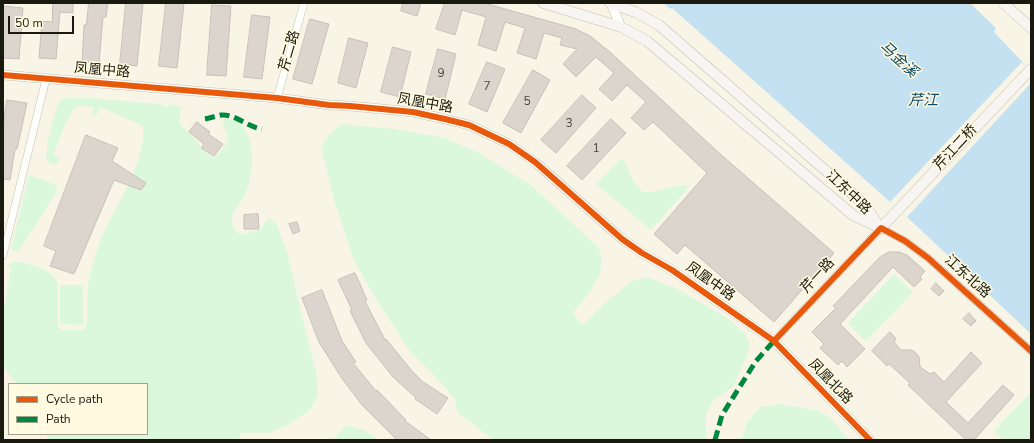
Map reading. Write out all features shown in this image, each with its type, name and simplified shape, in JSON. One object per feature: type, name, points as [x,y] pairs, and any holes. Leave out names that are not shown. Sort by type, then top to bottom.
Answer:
[{"type":"main road","name":"江东中路","points":[[542,3],[621,27],[646,41],[854,216],[881,228]]},
{"type":"main road","name":"江东中路","points":[[611,3],[635,12],[659,25],[864,204],[881,228]]},
{"type":"main road","points":[[1003,3],[1031,28]]},
{"type":"main road","name":"芹江二桥","points":[[881,228],[1031,69]]},
{"type":"street","name":"芹二路","points":[[277,98],[304,3]]},
{"type":"street","points":[[611,3],[621,27]]},
{"type":"street","name":"凤凰中路","points":[[3,75],[277,98],[329,105],[348,111],[410,117],[456,127],[480,135],[502,146],[552,177],[622,239],[642,253],[672,270],[774,341]]},
{"type":"street","points":[[3,254],[46,79]]},
{"type":"street","name":"芹一路","points":[[774,341],[881,228]]},
{"type":"street","name":"江东北路","points":[[881,228],[905,241],[928,258],[1031,351]]},
{"type":"street","name":"凤凰北路","points":[[774,341],[870,440]]},
{"type":"green space","points":[[90,98],[159,104],[163,105],[165,108],[171,104],[181,107],[179,123],[200,144],[200,148],[214,158],[226,145],[228,139],[222,123],[224,119],[235,121],[243,127],[249,137],[252,162],[251,174],[245,195],[234,211],[232,223],[234,229],[241,235],[261,229],[267,219],[271,219],[276,223],[288,255],[316,372],[318,395],[310,410],[286,426],[269,433],[240,433],[239,440],[48,440],[46,435],[148,435],[148,383],[15,383],[3,364],[3,314],[10,273],[12,270],[9,268],[9,265],[12,262],[25,263],[39,267],[51,274],[58,284],[58,327],[62,330],[85,330],[90,275],[97,249],[129,182],[140,154],[143,140],[143,127],[141,125],[102,108],[100,108],[96,116],[92,115],[93,107],[81,106],[77,107],[70,115],[64,128],[53,155],[60,158],[58,162],[51,164],[47,162],[46,157],[52,124],[58,103],[62,99]]},
{"type":"green space","points":[[343,124],[396,129],[445,138],[479,153],[532,186],[599,248],[601,267],[599,275],[590,291],[573,313],[581,324],[585,323],[605,303],[632,281],[648,277],[679,290],[729,319],[745,334],[750,344],[747,356],[733,387],[714,400],[706,414],[706,440],[493,440],[461,416],[456,409],[456,400],[409,350],[375,297],[354,260],[335,203],[321,146],[331,132]]},
{"type":"green space","points":[[621,159],[624,161],[635,184],[643,192],[687,185],[689,187],[653,228],[650,229],[596,184]]},
{"type":"green space","points":[[29,175],[54,184],[57,189],[56,193],[18,252],[15,252],[11,249]]},
{"type":"green space","points":[[894,274],[913,292],[866,341],[848,323]]},
{"type":"green space","points":[[60,285],[83,285],[83,325],[60,324]]},
{"type":"green space","points":[[1031,392],[1031,440],[1003,440],[994,431]]},
{"type":"green space","points":[[782,404],[819,411],[832,420],[849,440],[742,440],[747,422],[761,407]]},
{"type":"green space","points":[[346,425],[366,431],[378,440],[333,440]]},
{"type":"water","name":"芹江","points":[[664,3],[970,3],[996,28],[994,32],[1031,71],[1031,334],[907,217],[672,8],[670,9]]},
{"type":"pier","points":[[1022,62],[1031,71],[1031,83],[907,217],[890,202]]},
{"type":"building","points":[[53,3],[73,3],[73,13],[60,12],[56,59],[39,58],[42,21],[52,22]]},
{"type":"building","points":[[89,3],[108,3],[106,17],[103,17],[99,63],[82,62],[84,25],[86,25]]},
{"type":"building","points":[[126,3],[143,3],[137,66],[120,64]]},
{"type":"building","points":[[166,3],[184,3],[177,68],[159,66]]},
{"type":"building","points":[[403,3],[421,3],[417,16],[401,11]]},
{"type":"building","points":[[445,3],[484,3],[576,29],[590,36],[610,52],[718,152],[834,253],[774,322],[685,245],[677,254],[654,234],[707,173],[653,122],[644,130],[631,118],[646,102],[627,85],[612,101],[599,89],[614,73],[596,57],[576,77],[563,64],[577,49],[560,45],[562,38],[544,33],[536,59],[517,53],[525,28],[505,22],[496,51],[478,45],[486,17],[462,10],[455,35],[436,29]]},
{"type":"building","points":[[212,5],[231,6],[226,76],[207,75]]},
{"type":"building","points":[[3,6],[23,8],[19,59],[3,58]]},
{"type":"building","points":[[252,15],[270,17],[262,79],[244,77]]},
{"type":"building","points":[[310,19],[329,24],[312,84],[293,79]]},
{"type":"building","points":[[349,38],[368,43],[356,88],[338,83]]},
{"type":"building","points":[[393,47],[411,52],[400,97],[381,92]]},
{"type":"building","points":[[438,49],[456,54],[445,99],[426,94]]},
{"type":"building","points":[[487,62],[505,69],[487,112],[469,104]]},
{"type":"building","points":[[533,70],[550,80],[521,133],[503,123]]},
{"type":"building","points":[[582,95],[596,108],[556,153],[541,140]]},
{"type":"building","points":[[7,100],[27,103],[17,149],[15,149],[10,180],[3,179],[3,126]]},
{"type":"building","points":[[611,119],[626,133],[582,180],[567,166]]},
{"type":"building","points":[[197,122],[210,132],[208,134],[223,144],[214,156],[201,148],[204,144],[189,132]]},
{"type":"building","points":[[86,135],[118,148],[112,161],[146,183],[141,190],[114,180],[74,274],[50,266],[56,251],[44,246]]},
{"type":"building","points":[[258,214],[259,229],[244,229],[244,215]]},
{"type":"building","points":[[297,222],[300,231],[293,234],[289,224]]},
{"type":"building","points":[[889,252],[899,252],[907,255],[925,271],[920,277],[922,279],[914,287],[893,267],[840,324],[865,349],[847,367],[842,361],[838,365],[820,348],[824,344],[812,332],[836,308],[833,306],[880,257]]},
{"type":"building","points":[[355,273],[367,300],[365,301],[385,340],[386,339],[423,382],[448,398],[437,414],[415,399],[416,398],[393,377],[366,343],[350,311],[352,310],[338,280]]},
{"type":"building","points":[[936,283],[944,291],[939,296],[931,289]]},
{"type":"building","points":[[322,290],[342,341],[356,362],[353,363],[376,391],[377,390],[406,420],[405,421],[431,440],[397,440],[362,405],[341,377],[319,342],[302,298]]},
{"type":"building","points":[[969,313],[976,321],[971,326],[963,319]]},
{"type":"building","points":[[890,332],[896,339],[894,342],[901,350],[911,350],[915,352],[919,357],[920,367],[930,374],[934,372],[944,382],[971,352],[982,363],[946,402],[968,423],[1003,385],[1014,395],[974,440],[966,440],[908,385],[910,383],[889,364],[887,366],[872,351]]},
{"type":"marked path","points":[[205,119],[221,115],[232,116],[251,126],[262,129]]},
{"type":"marked path","points":[[715,440],[722,415],[756,361],[774,341]]},
{"type":"cycle path","points":[[3,75],[277,98],[329,105],[413,112],[469,125],[509,144],[535,162],[622,239],[642,253],[672,270],[774,341],[870,440]]},
{"type":"cycle path","points":[[774,341],[881,228],[905,241],[928,258],[1031,351]]},
{"type":"water label","name":"马金溪","points":[[898,60]]}]
